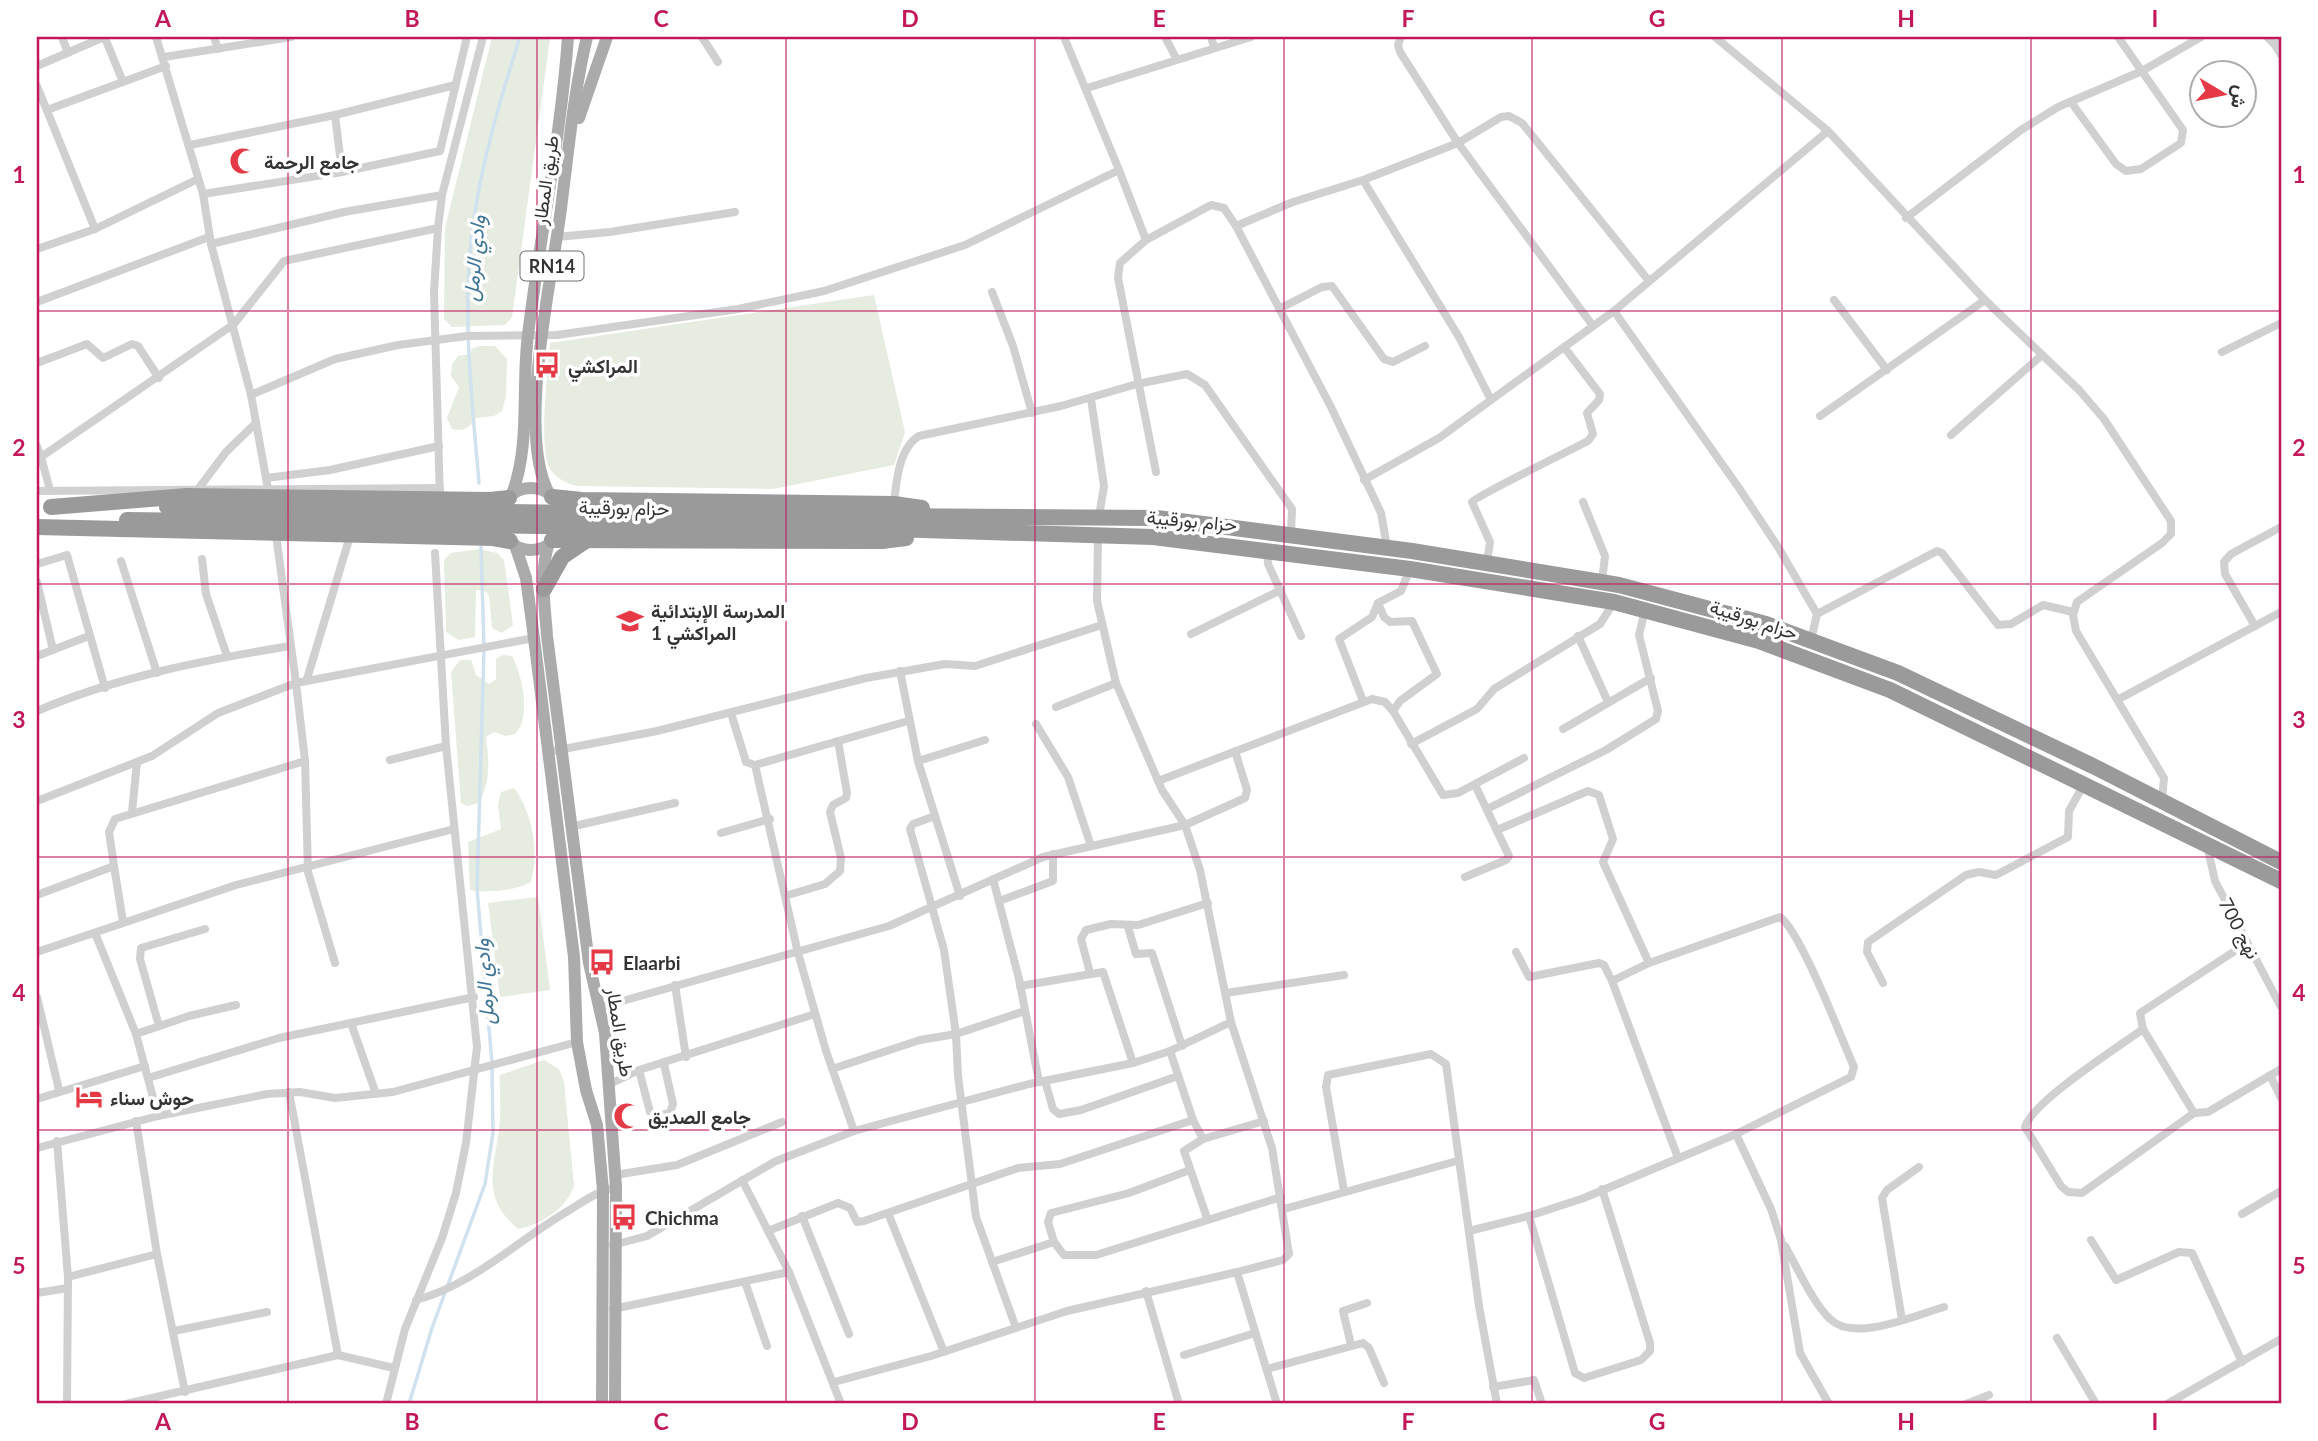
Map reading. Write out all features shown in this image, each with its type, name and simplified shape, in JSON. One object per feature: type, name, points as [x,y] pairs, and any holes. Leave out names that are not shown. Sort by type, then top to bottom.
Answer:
[{"type":"highway","points":[[44,507],[187,496],[510,496]]},
{"type":"highway","points":[[551,496],[582,500],[894,504],[968,523]]},
{"type":"highway","name":"حزام بورقيبة","points":[[44,507],[274,522]]},
{"type":"highway","name":"حزام بورقيبة","points":[[37,526],[137,520],[968,523],[1099,516],[1157,518],[1291,533],[1488,562],[1602,582],[1697,603],[1811,640],[1947,696],[2162,800],[2281,862]]},
{"type":"highway","points":[[274,522],[350,536],[493,538],[512,543]]},
{"type":"highway","points":[[551,542],[589,539],[882,541],[968,523]]},
{"type":"highway","name":"حزام بورقيبة","points":[[968,523],[1267,549],[1410,569],[1614,602],[1759,641],[1828,666],[1949,717],[2281,881]]},
{"type":"highway","points":[[544,589],[562,557],[575,545],[589,539]]},
{"type":"highway","points":[[2262,852],[2281,856]]},
{"type":"highway","points":[[2256,868],[2281,891]]},
{"type":"main road","name":"طريق المطار","points":[[510,496],[523,447],[528,336],[552,177],[568,37]]},
{"type":"main road","name":"طريق المطار","points":[[551,496],[540,470],[537,448],[542,335],[587,37]]},
{"type":"main road","points":[[564,180],[580,115],[607,37]]},
{"type":"main road","points":[[534,488],[551,496],[561,515],[561,526],[551,542],[531,550],[512,543],[501,528],[500,518],[510,496],[534,488]]},
{"type":"main road","name":"طريق المطار","points":[[551,542],[545,555],[545,678],[574,957],[578,1042],[586,1090],[612,1184],[602,1245],[602,1404]]},
{"type":"main road","name":"طريق المطار","points":[[512,543],[526,578],[534,638],[545,678]]},
{"type":"main road","name":"طريق المطار","points":[[554,751],[570,828],[599,1001],[610,1087],[612,1184],[617,1245],[615,1404]]},
{"type":"main road","points":[[575,997],[599,1001]]},
{"type":"main road","points":[[586,1090],[610,1087]]},
{"type":"street","points":[[62,37],[68,53]]},
{"type":"street","points":[[156,37],[203,194],[210,241],[251,396],[268,489]]},
{"type":"street","points":[[215,37],[218,49]]},
{"type":"street","points":[[47,110],[123,82],[165,62],[218,49],[291,37]]},
{"type":"street","points":[[440,150],[467,37]]},
{"type":"street","points":[[37,491],[200,488],[440,494],[435,340],[438,228],[442,195],[483,37]]},
{"type":"street","points":[[702,37],[718,62]]},
{"type":"street","points":[[1064,37],[1087,88],[1146,240]]},
{"type":"street","points":[[1165,37],[1176,58]]},
{"type":"street","points":[[1211,37],[1214,47]]},
{"type":"street","points":[[1087,88],[1176,58],[1251,37]]},
{"type":"street","points":[[1401,37],[1398,45],[1400,52],[1458,143],[1593,326]]},
{"type":"street","points":[[1715,37],[1828,131],[1985,300],[2080,390],[2104,419],[2172,525],[2171,534],[2162,543],[2077,602],[2073,612],[2076,631],[2164,778],[2162,800]]},
{"type":"street","points":[[2071,102],[2120,168],[2133,172],[2141,169],[2181,143],[2183,130],[2118,37]]},
{"type":"street","points":[[1906,218],[2021,130],[2071,102],[2142,71],[2201,37]]},
{"type":"street","points":[[2267,37],[2278,43],[2281,55]]},
{"type":"street","points":[[37,66],[105,38],[123,82]]},
{"type":"street","points":[[190,145],[455,85]]},
{"type":"street","points":[[37,86],[95,229]]},
{"type":"street","points":[[335,114],[342,172]]},
{"type":"street","points":[[1237,226],[1293,202],[1363,180],[1458,143],[1501,117],[1509,116],[1522,123],[1649,281]]},
{"type":"street","points":[[1364,480],[1439,438],[1614,311],[1828,131]]},
{"type":"street","points":[[203,194],[342,172],[440,150],[453,154]]},
{"type":"street","points":[[251,396],[335,359],[435,340],[542,335],[738,309],[824,290],[965,246],[1119,170]]},
{"type":"street","points":[[37,249],[95,229],[198,179]]},
{"type":"street","points":[[1363,180],[1459,337],[1491,400]]},
{"type":"street","points":[[37,302],[210,241],[344,212],[442,195]]},
{"type":"street","points":[[1156,472],[1137,384],[1118,271],[1124,258],[1146,240],[1211,205],[1224,208],[1237,226],[1331,407],[1381,513],[1387,547]]},
{"type":"street","points":[[557,237],[610,232],[735,212]]},
{"type":"street","points":[[41,457],[234,324],[262,292],[280,264],[288,258],[438,228]]},
{"type":"street","points":[[1279,309],[1322,287],[1332,286],[1384,359],[1393,362],[1425,346]]},
{"type":"street","points":[[992,292],[1013,346],[1032,413]]},
{"type":"street","points":[[1834,300],[1887,369]]},
{"type":"street","points":[[1819,416],[1985,300]]},
{"type":"street","points":[[1614,311],[1746,498],[1817,614],[1811,640]]},
{"type":"street","points":[[2222,352],[2281,323]]},
{"type":"street","points":[[37,363],[86,344],[103,358],[132,344],[138,346],[159,378]]},
{"type":"street","points":[[1488,562],[1490,542],[1472,502],[1476,496],[1518,478],[1588,441],[1593,434],[1587,413],[1599,400],[1600,394],[1564,347]]},
{"type":"street","points":[[1951,435],[2042,355]]},
{"type":"street","points":[[894,504],[897,480],[913,440],[927,434],[1091,399],[1177,374],[1197,377],[1292,509],[1291,533]]},
{"type":"street","points":[[1091,399],[1104,486],[1099,516]]},
{"type":"street","points":[[200,488],[226,452],[256,423]]},
{"type":"street","points":[[37,446],[50,490]]},
{"type":"street","points":[[266,478],[330,470],[439,446]]},
{"type":"street","points":[[1583,502],[1605,556],[1602,582]]},
{"type":"street","points":[[274,522],[305,761],[308,864],[313,895],[335,963]]},
{"type":"street","points":[[2256,626],[2225,574],[2224,562],[2231,554],[2281,527]]},
{"type":"street","points":[[834,1382],[944,1352],[1067,1311],[1237,1272],[1287,1257],[1289,1250],[1284,1209],[1264,1121],[1231,1022],[1208,903],[1185,825],[1158,782],[1116,683],[1102,625],[1097,586],[1098,534]]},
{"type":"street","points":[[307,679],[350,536]]},
{"type":"street","points":[[1267,549],[1268,564],[1301,636]]},
{"type":"street","points":[[1817,614],[1937,551],[1942,553],[1997,625],[2011,624],[2043,605],[2061,606],[2073,612]]},
{"type":"street","points":[[387,1404],[394,1368],[416,1300],[442,1238],[456,1194],[466,1143],[475,1068],[477,1030],[446,746],[435,553]]},
{"type":"street","points":[[37,564],[67,555],[106,688]]},
{"type":"street","points":[[202,559],[206,594],[227,656]]},
{"type":"street","points":[[121,561],[157,673]]},
{"type":"street","points":[[1363,701],[1339,639],[1372,617],[1378,603],[1401,590],[1410,569]]},
{"type":"street","points":[[37,583],[53,650]]},
{"type":"street","points":[[1191,634],[1281,590]]},
{"type":"street","points":[[1411,744],[1477,709],[1494,689],[1600,624],[1614,602]]},
{"type":"street","points":[[1378,603],[1384,617],[1390,622],[1412,621],[1437,674],[1400,701],[1393,711]]},
{"type":"street","points":[[1487,809],[1649,726],[1656,719],[1658,711],[1639,635],[1645,610]]},
{"type":"street","points":[[2119,699],[2281,612]]},
{"type":"street","points":[[554,751],[731,713],[900,671],[945,664],[975,666],[1102,625]]},
{"type":"street","points":[[37,656],[89,636]]},
{"type":"street","points":[[1577,636],[1608,702]]},
{"type":"street","points":[[37,801],[137,762],[218,713],[307,679],[534,638]]},
{"type":"street","points":[[37,711],[157,673],[227,656],[290,646]]},
{"type":"street","points":[[900,671],[918,761],[960,895]]},
{"type":"street","points":[[1563,729],[1651,678]]},
{"type":"street","points":[[1056,707],[1116,683]]},
{"type":"street","points":[[1158,782],[1363,701],[1379,700],[1393,711],[1443,795],[1453,795],[1475,785],[1524,758]]},
{"type":"street","points":[[731,713],[746,762],[755,765],[908,721]]},
{"type":"street","points":[[1036,724],[1068,777],[1091,846]]},
{"type":"street","points":[[918,761],[985,740]]},
{"type":"street","points":[[785,896],[825,884],[840,871],[841,858],[830,813],[833,805],[846,798],[847,793],[838,741]]},
{"type":"street","points":[[390,761],[446,746]]},
{"type":"street","points":[[599,1001],[675,985],[889,926],[1053,854],[1185,825],[1245,798],[1247,790],[1235,751]]},
{"type":"street","points":[[123,922],[114,884],[110,826],[115,819],[305,761]]},
{"type":"street","points":[[132,812],[137,762]]},
{"type":"street","points":[[755,765],[770,820],[798,953],[832,1069],[854,1131]]},
{"type":"street","points":[[1883,983],[1867,952],[1868,942],[1966,875],[1979,872],[1996,875],[2068,837],[2069,811],[2084,784]]},
{"type":"street","points":[[1465,877],[1508,858],[1508,852],[1475,785]]},
{"type":"street","points":[[1497,830],[1588,791],[1599,795],[1613,839],[1603,862],[1649,963]]},
{"type":"street","points":[[570,828],[675,803]]},
{"type":"street","points":[[935,816],[913,824],[910,830],[930,910],[944,950],[956,1034],[971,1186],[980,1231],[1016,1328]]},
{"type":"street","points":[[721,832],[770,820]]},
{"type":"street","points":[[37,952],[308,864],[454,829]]},
{"type":"street","name":"نهج 700","points":[[2207,845],[2215,881],[2281,1007]]},
{"type":"street","points":[[999,901],[1053,881],[1053,854]]},
{"type":"street","points":[[37,895],[114,866]]},
{"type":"street","points":[[993,880],[1042,1082],[1053,1109],[1059,1114],[1093,1106],[1178,1076]]},
{"type":"street","points":[[1090,973],[1082,934],[1111,924],[1128,927],[1208,903]]},
{"type":"street","points":[[1469,1231],[1529,1216],[1678,1158],[1736,1134],[1846,1080],[1854,1073],[1820,988],[1791,929],[1780,917],[1773,917],[1649,963],[1612,981]]},
{"type":"street","points":[[1128,927],[1136,954],[1150,951],[1153,954],[1182,1046]]},
{"type":"street","points":[[159,1026],[140,959],[141,948],[205,929]]},
{"type":"street","points":[[95,933],[136,1034],[158,1115]]},
{"type":"street","points":[[2194,1113],[2143,1029],[2140,1013],[2247,943]]},
{"type":"street","points":[[1516,952],[1529,977],[1604,965],[1678,1158]]},
{"type":"street","points":[[1020,986],[1090,973],[1106,974],[1133,1063]]},
{"type":"street","points":[[1226,993],[1344,975]]},
{"type":"street","points":[[675,985],[686,1057]]},
{"type":"street","points":[[148,1078],[279,1038],[474,997]]},
{"type":"street","points":[[37,1001],[59,1090]]},
{"type":"street","points":[[136,1034],[236,1005]]},
{"type":"street","points":[[832,1069],[920,1040],[956,1034],[1025,1011]]},
{"type":"street","points":[[610,1087],[639,1070],[815,1014]]},
{"type":"street","points":[[602,1245],[617,1245],[647,1237],[776,1161],[854,1131],[962,1101],[1133,1063],[1182,1046],[1231,1022]]},
{"type":"street","points":[[351,1023],[376,1094]]},
{"type":"street","points":[[2143,1029],[2029,1115],[2025,1127],[2061,1186],[2068,1192],[2082,1193],[2194,1113],[2208,1112],[2281,1069]]},
{"type":"street","points":[[37,1148],[158,1115],[289,1092],[335,1098],[376,1094],[435,1081],[578,1042]]},
{"type":"street","points":[[1170,1051],[1193,1120],[1203,1139]]},
{"type":"street","points":[[1345,1191],[1326,1087],[1328,1075],[1431,1054],[1441,1058],[1446,1063],[1457,1161],[1497,1404]]},
{"type":"street","points":[[639,1070],[650,1112],[657,1116],[670,1113],[673,1104],[664,1064]]},
{"type":"street","points":[[37,1099],[59,1090],[145,1066]]},
{"type":"street","points":[[2270,1075],[2281,1098]]},
{"type":"street","points":[[289,1092],[338,1355]]},
{"type":"street","points":[[768,1231],[838,1203],[850,1208],[857,1222],[1026,1166],[1060,1164],[1193,1120]]},
{"type":"street","points":[[136,1121],[157,1254],[174,1331],[181,1404]]},
{"type":"street","points":[[1208,1218],[1184,1151],[1203,1139],[1264,1121]]},
{"type":"street","points":[[416,1300],[446,1292],[555,1218],[612,1184],[677,1165],[782,1122]]},
{"type":"street","points":[[1736,1134],[1771,1209],[1781,1240],[1800,1353],[1829,1404]]},
{"type":"street","points":[[57,1141],[68,1277],[68,1404]]},
{"type":"street","points":[[1284,1209],[1457,1161]]},
{"type":"street","points":[[1902,1320],[1882,1198],[1887,1190],[1919,1167]]},
{"type":"street","points":[[1190,1170],[1129,1193],[1051,1213],[1048,1222],[1054,1242],[1063,1255],[1086,1257],[1281,1197]]},
{"type":"street","points":[[742,1180],[789,1272],[841,1404]]},
{"type":"street","points":[[1529,1216],[1575,1373],[1584,1378],[1640,1360],[1650,1351],[1650,1343],[1602,1189]]},
{"type":"street","points":[[2242,1214],[2281,1191]]},
{"type":"street","points":[[888,1213],[944,1352]]},
{"type":"street","points":[[802,1216],[849,1334]]},
{"type":"street","points":[[1781,1240],[1829,1318],[1836,1324],[1862,1328],[1902,1320],[1944,1307]]},
{"type":"street","points":[[2091,1240],[2116,1280],[2179,1252],[2192,1253],[2242,1362]]},
{"type":"street","points":[[992,1262],[1054,1242]]},
{"type":"street","points":[[68,1277],[157,1254]]},
{"type":"street","points":[[602,1310],[789,1272]]},
{"type":"street","points":[[1237,1272],[1278,1404]]},
{"type":"street","points":[[745,1282],[767,1346]]},
{"type":"street","points":[[37,1293],[68,1288]]},
{"type":"street","points":[[1146,1291],[1179,1404]]},
{"type":"street","points":[[1351,1345],[1343,1311],[1367,1303]]},
{"type":"street","points":[[174,1331],[267,1312]]},
{"type":"street","points":[[1184,1355],[1255,1333]]},
{"type":"street","points":[[2057,1338],[2096,1404]]},
{"type":"street","points":[[2167,1404],[2281,1339]]},
{"type":"street","points":[[1267,1369],[1351,1345],[1367,1344],[1384,1383]]},
{"type":"street","points":[[126,1404],[338,1355],[394,1368]]},
{"type":"street","points":[[1493,1387],[1531,1380],[1537,1383],[1542,1404]]},
{"type":"street","points":[[1966,1404],[1989,1395]]},
{"type":"shaded area","points":[[492,37],[550,38],[512,317],[505,325],[452,327],[444,319],[445,228]]},
{"type":"shaded area","points":[[874,295],[905,432],[894,465],[773,489],[577,486],[562,480],[550,469],[546,459],[544,427],[550,343]]},
{"type":"shaded area","points":[[495,346],[507,359],[506,396],[502,411],[494,416],[476,418],[463,429],[452,429],[447,418],[459,387],[451,376],[452,364],[458,356],[470,354],[472,349]]},
{"type":"shaded area","points":[[480,549],[497,553],[504,560],[513,625],[502,633],[492,628],[489,596],[484,590],[476,590],[475,637],[459,640],[446,632],[444,560],[451,553]]},
{"type":"shaded area","points":[[502,655],[512,656],[519,674],[524,696],[523,718],[515,734],[505,736],[494,732],[486,737],[486,786],[479,803],[467,806],[461,803],[451,672],[460,660],[471,660],[476,675],[489,684],[496,679],[496,659]]},
{"type":"shaded area","points":[[514,788],[526,809],[533,833],[531,882],[501,890],[470,890],[468,842],[501,829],[498,805],[501,792]]},
{"type":"shaded area","points":[[538,897],[550,990],[500,997],[488,903]]},
{"type":"shaded area","points":[[544,1060],[559,1069],[564,1082],[574,1186],[565,1202],[552,1214],[518,1229],[497,1204],[493,1191],[492,1178],[500,1118],[500,1075]]},
{"type":"waterway","name":"وادي الرمل","points":[[479,483],[468,327],[469,264],[485,159],[520,37]]},
{"type":"waterway","name":"وادي الرمل","points":[[409,1404],[432,1328],[485,1184],[493,1133],[492,1063],[477,889],[484,648],[481,547]]},
{"type":"place","name":"جامع الرحمة","points":[[243,161]]},
{"type":"place","name":"المراكشي","points":[[547,365]]},
{"type":"place","name":"المدرسة الإبتدائية المراكشي 1","points":[[630,621]]},
{"type":"place","name":"Elaarbi","points":[[602,962]]},
{"type":"place","name":"حوش سناء","points":[[89,1097]]},
{"type":"place","name":"جامع الصديق","points":[[627,1116]]},
{"type":"place","name":"Chichma","points":[[624,1217]]}]
